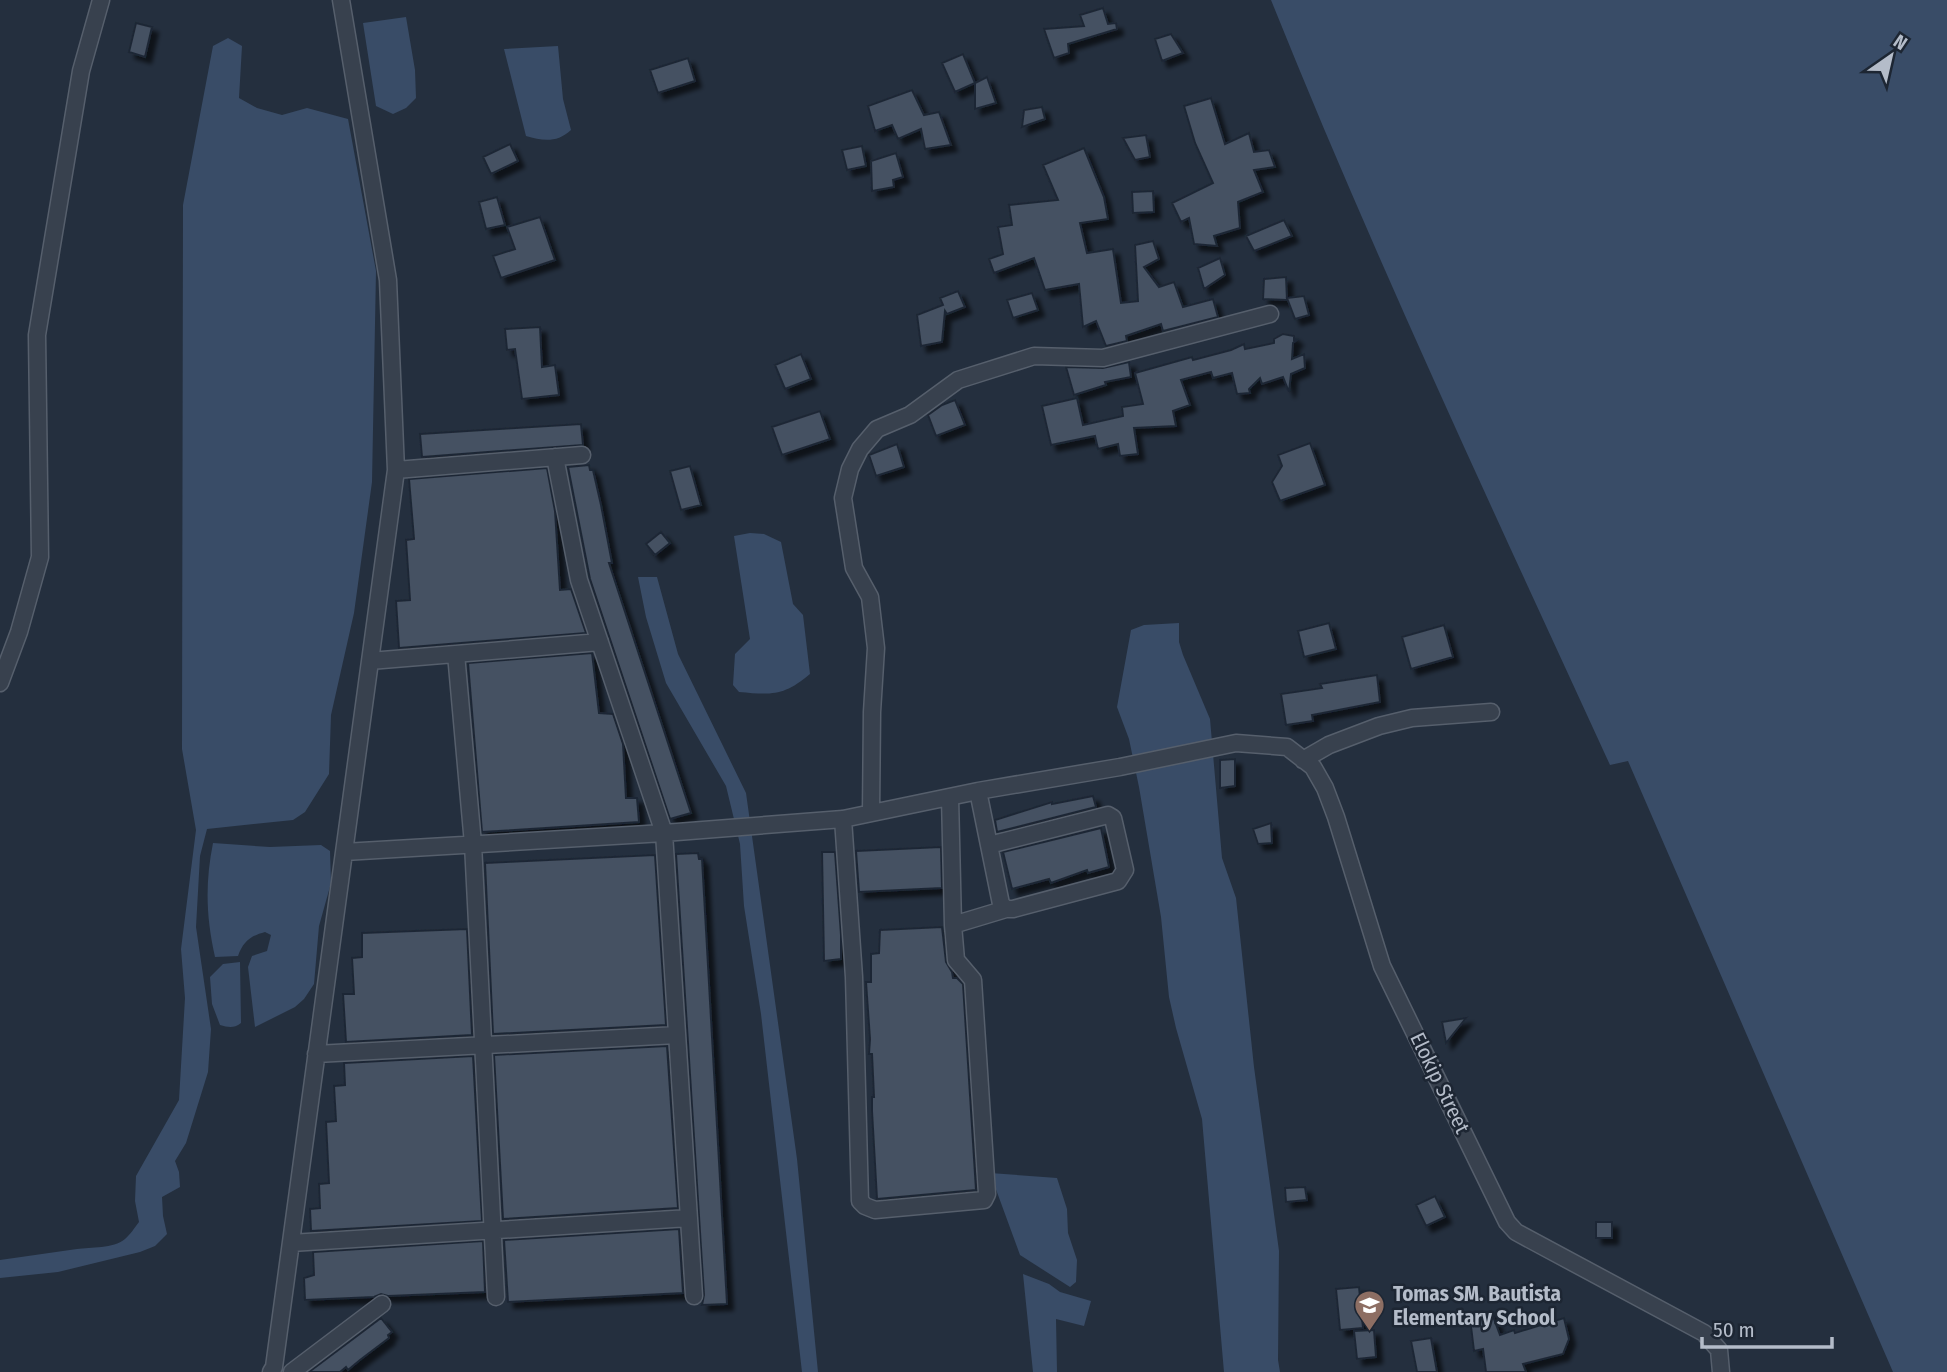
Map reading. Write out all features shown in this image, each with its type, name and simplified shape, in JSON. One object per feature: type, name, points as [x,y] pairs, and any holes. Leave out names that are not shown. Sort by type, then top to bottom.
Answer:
[{"type":"street","points":[[0,683],[19,632],[40,557],[37,335],[81,71],[101,0]]},
{"type":"street","points":[[271,1372],[274,1367],[396,470],[388,280],[341,0]]},
{"type":"street","points":[[871,813],[876,648],[870,597],[854,568],[843,498],[850,469],[860,449],[877,429],[910,415],[958,380],[1034,356],[1103,358],[1270,314]]},
{"type":"street","points":[[396,470],[582,455]]},
{"type":"street","points":[[555,457],[579,580],[664,833],[694,1296]]},
{"type":"street","points":[[370,661],[600,642]]},
{"type":"street","points":[[456,654],[472,844],[496,1297]]},
{"type":"street","points":[[1303,760],[1329,745],[1379,726],[1412,718],[1491,712]]},
{"type":"street","name":"Elokip Street","points":[[344,852],[664,833],[843,819],[1236,743],[1287,747],[1313,767],[1325,788],[1382,966],[1507,1222],[1516,1231],[1704,1333],[1719,1350],[1721,1372]]},
{"type":"street","points":[[978,791],[1001,904],[1006,909]]},
{"type":"street","points":[[843,819],[854,977],[860,1201],[875,1210],[977,1202],[984,1200],[987,1194],[973,980],[956,960],[950,797]]},
{"type":"street","points":[[953,925],[1118,881],[1125,870],[1113,818],[1108,815],[989,845]]},
{"type":"street","points":[[316,1054],[677,1035]]},
{"type":"street","points":[[291,1242],[690,1218]]},
{"type":"street","points":[[292,1372],[382,1304]]},
{"type":"water","points":[[1271,0],[1947,0],[1947,1372],[1893,1372],[1628,761],[1610,765],[1393,289]]},
{"type":"water","points":[[406,17],[415,70],[416,98],[406,108],[393,114],[376,106],[363,23]]},
{"type":"water","points":[[228,38],[242,46],[239,98],[257,108],[282,115],[307,108],[348,119],[376,271],[372,482],[354,613],[331,715],[329,774],[305,812],[293,820],[207,829],[200,856],[196,927],[211,1029],[208,1072],[186,1143],[175,1161],[180,1187],[162,1197],[167,1234],[155,1246],[140,1252],[58,1272],[0,1278],[0,1260],[108,1246],[127,1237],[139,1222],[135,1201],[136,1176],[179,1100],[185,998],[181,949],[196,830],[182,749],[183,205],[213,46]]},
{"type":"water","points":[[558,46],[563,99],[571,130],[550,140],[526,136],[504,49]]},
{"type":"water","points":[[764,534],[781,542],[793,604],[803,615],[810,674],[793,687],[760,694],[739,692],[733,685],[735,654],[750,639],[734,536]]},
{"type":"water","points":[[638,577],[657,577],[678,654],[746,793],[797,1159],[818,1372],[802,1372],[761,1014],[744,906],[740,844],[726,786],[666,683],[646,617]]},
{"type":"water","points":[[1179,623],[1179,642],[1183,655],[1210,719],[1222,858],[1236,898],[1254,1067],[1279,1251],[1280,1372],[1224,1372],[1202,1119],[1169,997],[1161,917],[1139,787],[1129,739],[1117,707],[1131,630],[1144,625]]},
{"type":"water","points":[[213,843],[270,847],[321,845],[330,851],[331,883],[319,926],[314,984],[295,1007],[255,1027],[248,967],[252,956],[267,951],[271,935],[265,932],[251,938],[238,956],[215,957],[208,900]]},
{"type":"water","points":[[240,962],[241,1023],[233,1027],[220,1025],[212,1004],[210,977],[223,964]]},
{"type":"water","points":[[990,1173],[1057,1178],[1067,1209],[1068,1233],[1077,1260],[1076,1282],[1070,1287],[1020,1255]]},
{"type":"water","points":[[1023,1274],[1049,1284],[1060,1292],[1091,1301],[1084,1326],[1056,1319],[1057,1372],[1033,1372]]},
{"type":"building","points":[[1103,8],[1108,24],[1116,23],[1117,29],[1068,44],[1069,53],[1054,58],[1044,29],[1084,26],[1080,15]]},
{"type":"building","points":[[136,23],[152,27],[145,57],[129,52]]},
{"type":"building","points":[[1171,34],[1183,53],[1162,61],[1155,39]]},
{"type":"building","points":[[963,54],[975,83],[955,92],[942,63]]},
{"type":"building","points":[[688,58],[695,81],[658,93],[650,70]]},
{"type":"building","points":[[987,77],[996,103],[975,109],[975,83]]},
{"type":"building","points":[[912,90],[924,115],[939,112],[951,145],[925,149],[921,129],[898,139],[892,125],[875,131],[868,106]]},
{"type":"building","points":[[1211,98],[1225,144],[1249,133],[1254,152],[1269,150],[1275,167],[1254,170],[1263,192],[1238,202],[1240,228],[1214,236],[1217,246],[1194,244],[1189,218],[1181,222],[1172,203],[1213,183],[1195,143],[1184,106]]},
{"type":"building","points":[[1042,107],[1045,119],[1022,127],[1024,110]]},
{"type":"building","points":[[1146,135],[1150,157],[1135,160],[1123,138]]},
{"type":"building","points":[[510,144],[518,161],[491,174],[483,157]]},
{"type":"building","points":[[862,146],[866,166],[847,170],[842,150]]},
{"type":"building","points":[[1084,148],[1104,197],[1108,219],[1080,223],[1087,253],[1113,249],[1121,303],[1138,301],[1135,245],[1153,241],[1159,259],[1144,267],[1159,287],[1174,282],[1183,307],[1213,299],[1218,317],[1163,331],[1161,324],[1126,336],[1127,341],[1106,346],[1096,321],[1083,327],[1079,284],[1045,290],[1034,258],[994,273],[989,259],[1003,254],[998,227],[1012,225],[1009,205],[1058,200],[1043,165]]},
{"type":"building","points":[[896,153],[903,177],[893,180],[894,187],[872,191],[871,161]]},
{"type":"building","points":[[1153,191],[1154,212],[1133,213],[1132,192]]},
{"type":"building","points":[[497,197],[505,225],[486,229],[479,202]]},
{"type":"building","points":[[540,217],[555,260],[501,278],[493,256],[515,249],[507,227]]},
{"type":"building","points":[[1284,220],[1292,236],[1254,251],[1246,236]]},
{"type":"building","points":[[1220,258],[1225,275],[1204,289],[1198,268]]},
{"type":"building","points":[[1286,277],[1287,300],[1263,299],[1264,279]]},
{"type":"building","points":[[958,291],[965,307],[947,314],[945,311],[942,342],[921,346],[917,315],[943,305],[940,298]]},
{"type":"building","points":[[1032,293],[1038,310],[1013,318],[1007,300]]},
{"type":"building","points":[[1304,296],[1309,315],[1295,319],[1287,298]]},
{"type":"building","points":[[540,327],[542,367],[555,365],[559,395],[522,399],[515,349],[507,350],[505,329]]},
{"type":"building","points":[[1283,334],[1294,336],[1294,340],[1298,339],[1293,343],[1292,359],[1304,354],[1305,368],[1291,374],[1289,392],[1283,377],[1262,384],[1260,378],[1249,389],[1250,393],[1237,394],[1232,373],[1213,378],[1211,372],[1181,380],[1190,405],[1173,411],[1176,426],[1134,428],[1138,454],[1120,456],[1118,444],[1098,449],[1095,436],[1051,445],[1042,406],[1077,398],[1083,425],[1123,416],[1122,407],[1143,404],[1135,373],[1192,357],[1193,360],[1231,350],[1244,344],[1245,349],[1274,343],[1274,339]]},
{"type":"building","points":[[801,354],[811,379],[785,389],[775,365]]},
{"type":"building","points":[[1129,362],[1131,377],[1105,382],[1106,385],[1074,395],[1066,367],[1103,368]]},
{"type":"building","points":[[955,400],[965,425],[936,436],[928,415]]},
{"type":"building","points":[[820,411],[830,439],[782,455],[772,427]]},
{"type":"building","points":[[581,424],[583,445],[422,457],[420,434]]},
{"type":"building","points":[[1310,443],[1325,485],[1280,501],[1272,482],[1282,466],[1278,455]]},
{"type":"building","points":[[897,444],[904,467],[876,476],[869,455]]},
{"type":"building","points":[[589,465],[590,470],[593,470],[601,505],[612,563],[609,563],[691,813],[670,819],[590,579],[568,467]]},
{"type":"building","points":[[690,466],[701,505],[681,510],[670,471]]},
{"type":"building","points":[[547,468],[555,511],[560,590],[571,589],[586,633],[399,648],[396,601],[410,600],[406,540],[414,539],[409,479]]},
{"type":"building","points":[[661,532],[670,543],[655,555],[646,544]]},
{"type":"building","points":[[1329,623],[1336,649],[1304,657],[1298,631]]},
{"type":"building","points":[[1444,625],[1453,657],[1411,669],[1402,637]]},
{"type":"building","points":[[592,653],[599,713],[613,714],[623,744],[626,798],[637,798],[639,822],[482,832],[468,663]]},
{"type":"building","points":[[1377,675],[1380,702],[1312,715],[1313,721],[1286,725],[1281,694],[1322,688],[1320,684]]},
{"type":"building","points":[[1235,759],[1235,786],[1220,788],[1220,760]]},
{"type":"building","points":[[1093,796],[1096,807],[997,832],[995,820],[1052,802]]},
{"type":"building","points":[[1271,823],[1272,843],[1258,844],[1253,829]]},
{"type":"building","points":[[1101,828],[1109,867],[1088,873],[1087,870],[1051,883],[1049,879],[1012,889],[1003,852]]},
{"type":"building","points":[[941,847],[942,888],[859,892],[856,851]]},
{"type":"building","points":[[822,852],[835,852],[841,935],[841,959],[824,961]]},
{"type":"building","points":[[698,853],[699,859],[702,859],[727,1304],[702,1305],[704,1295],[676,854]]},
{"type":"building","points":[[655,855],[666,1025],[493,1034],[485,863]]},
{"type":"building","points":[[942,927],[946,962],[953,978],[963,984],[976,1190],[877,1199],[872,1054],[869,1054],[866,982],[871,982],[871,954],[879,953],[880,930]]},
{"type":"building","points":[[467,929],[472,1035],[346,1042],[343,994],[354,994],[352,958],[362,957],[362,933]]},
{"type":"building","points":[[1466,1018],[1446,1043],[1442,1022]]},
{"type":"building","points":[[667,1046],[678,1208],[503,1219],[494,1055]]},
{"type":"building","points":[[473,1056],[482,1221],[311,1231],[310,1209],[320,1208],[319,1184],[329,1183],[326,1122],[336,1121],[334,1086],[345,1085],[344,1063]]},
{"type":"building","points":[[1305,1187],[1307,1200],[1286,1202],[1285,1188]]},
{"type":"building","points":[[1435,1196],[1445,1217],[1426,1226],[1416,1205]]},
{"type":"building","points":[[1596,1222],[1612,1222],[1612,1238],[1596,1238]]},
{"type":"building","points":[[679,1229],[683,1293],[508,1302],[504,1240]]},
{"type":"building","points":[[483,1241],[485,1292],[388,1296],[381,1294],[374,1297],[305,1300],[304,1278],[314,1275],[313,1252]]},
{"type":"building","points":[[1359,1287],[1363,1328],[1340,1330],[1336,1289]]},
{"type":"building","points":[[1491,1311],[1500,1335],[1564,1318],[1569,1339],[1563,1354],[1523,1364],[1526,1372],[1486,1372],[1483,1349],[1474,1351],[1470,1318]]},
{"type":"building","points":[[381,1318],[392,1332],[388,1335],[389,1338],[348,1370],[346,1367],[340,1372],[309,1372]]},
{"type":"building","points":[[1374,1330],[1376,1357],[1357,1359],[1354,1331]]},
{"type":"building","points":[[1431,1338],[1437,1372],[1417,1372],[1411,1341]]},
{"type":"place","name":"Tomas SM. Bautista Elementary School","points":[[1370,1333]]}]
